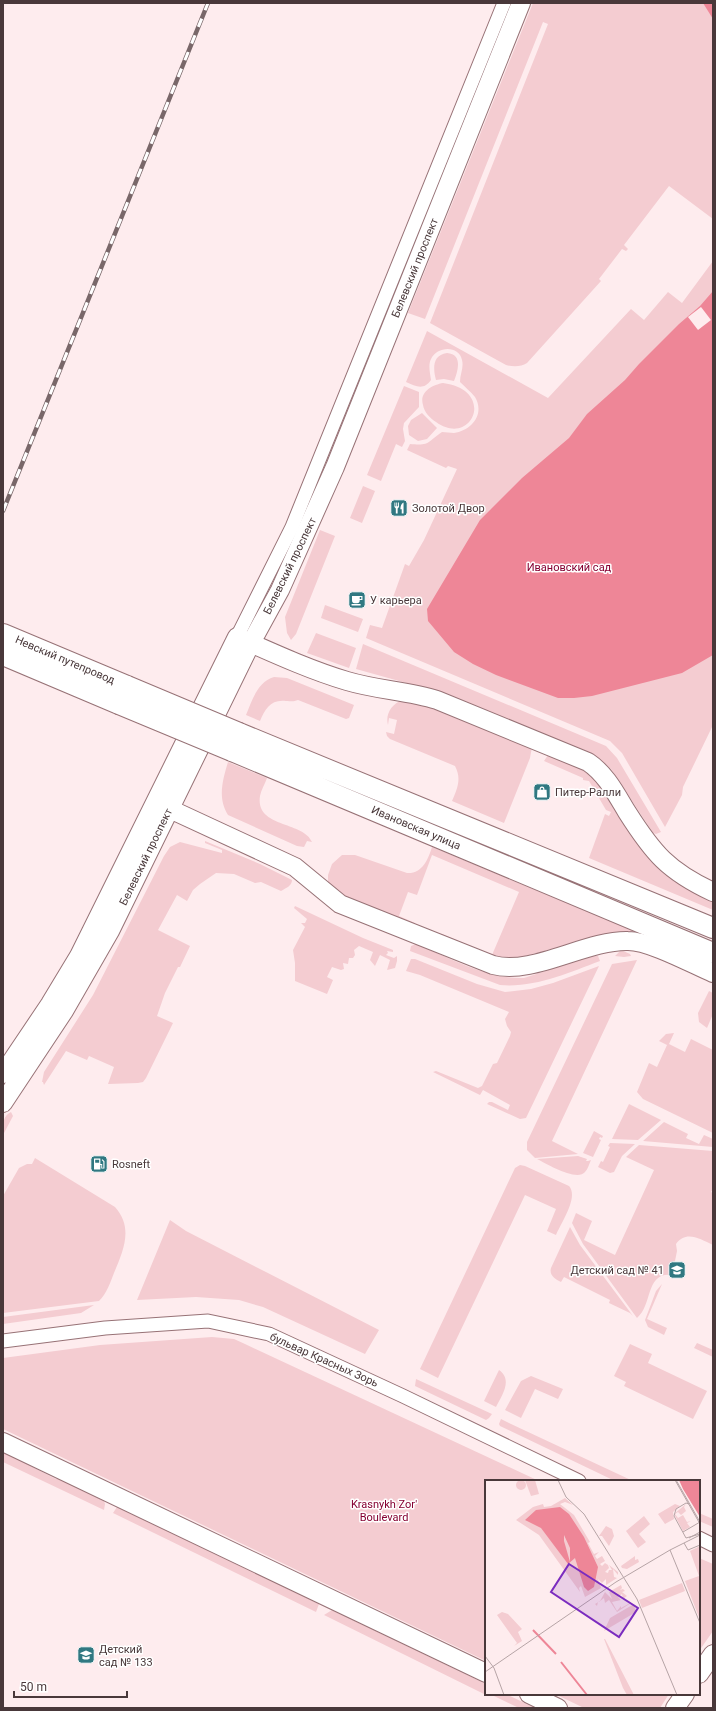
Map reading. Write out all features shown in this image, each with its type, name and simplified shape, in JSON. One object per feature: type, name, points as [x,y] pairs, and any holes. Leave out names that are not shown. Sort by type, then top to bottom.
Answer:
[{"type":"main road","name":"Невский путепровод","points":[[3,634],[123,695]]},
{"type":"main road","name":"Невский путепровод","points":[[3,655],[123,695]]},
{"type":"main road","name":"Ивановская улица","points":[[123,695],[239,733],[713,928]]},
{"type":"main road","name":"Ивановская улица","points":[[123,695],[232,751],[713,953]]},
{"type":"street","name":"Белевский проспект","points":[[3,1074],[50,1004],[79,956],[162,805],[244,640],[292,527],[504,3]]},
{"type":"street","name":"Белевский проспект","points":[[244,640],[280,590],[335,467],[521,3]]},
{"type":"street","points":[[244,640],[349,682],[437,700],[588,762],[604,775],[638,829],[665,863],[680,874],[713,892]]},
{"type":"street","name":"Белевский проспект","points":[[3,1103],[64,1012],[94,961],[162,805]]},
{"type":"street","points":[[162,805],[295,867],[340,904],[494,965],[506,968],[518,968],[591,947],[626,941],[635,941],[648,945],[713,973]]},
{"type":"street","name":"бульвар Красных Зорь","points":[[3,1341],[105,1328],[208,1321],[270,1334],[577,1480]]},
{"type":"street","points":[[3,1442],[485,1673]]},
{"type":"street","points":[[700,1538],[713,1545]]},
{"type":"street","points":[[700,1673],[713,1654]]},
{"type":"street","points":[[531,1695],[558,1708]]},
{"type":"street","points":[[676,1708],[684,1695]]},
{"type":"green space","points":[[533,3],[713,3],[713,219],[669,186],[624,245],[628,249],[626,251],[622,249],[599,279],[601,281],[527,363],[520,366],[514,366],[506,365],[430,323],[548,24],[543,22],[425,319],[408,313]]},
{"type":"green space","name":"Ивановский сад","points":[[713,261],[713,725],[683,787],[682,795],[665,827],[622,753],[610,741],[366,638],[370,625],[382,628],[405,564],[409,566],[424,540],[457,469],[448,466],[446,468],[407,450],[410,444],[425,444],[442,432],[454,433],[466,428],[471,425],[477,415],[478,403],[475,397],[460,382],[463,366],[460,355],[457,352],[448,349],[434,355],[430,364],[431,380],[425,386],[419,387],[406,382],[427,331],[548,398],[631,309],[644,320],[668,292],[682,303]]},
{"type":"green space","points":[[447,353],[455,356],[458,364],[454,381],[444,379],[436,380],[434,367],[436,360],[442,354]]},
{"type":"green space","points":[[443,383],[460,388],[470,396],[474,405],[473,415],[468,423],[460,428],[449,428],[436,422],[428,415],[424,408],[422,400],[427,390],[435,385]]},
{"type":"green space","points":[[404,386],[419,392],[419,407],[404,423],[403,429],[405,441],[402,447],[396,444],[381,481],[367,475]]},
{"type":"green space","points":[[422,413],[437,428],[427,439],[418,441],[409,435],[408,426],[411,420]]},
{"type":"green space","points":[[363,486],[375,491],[362,523],[350,518]]},
{"type":"green space","points":[[320,530],[335,536],[296,634],[291,640],[287,633],[285,617]]},
{"type":"green space","points":[[325,605],[363,619],[358,632],[321,618]]},
{"type":"green space","points":[[316,633],[356,648],[349,668],[307,653]]},
{"type":"green space","points":[[363,644],[606,746],[617,758],[661,832],[656,834],[653,833],[611,769],[600,759],[446,694],[356,669]]},
{"type":"green space","points":[[274,677],[287,678],[354,705],[349,718],[346,719],[298,700],[272,703],[266,709],[260,721],[246,715],[259,688],[268,679]]},
{"type":"green space","points":[[402,700],[436,708],[532,747],[530,758],[504,823],[452,801],[457,788],[458,780],[455,766],[390,739],[387,736],[386,732],[394,734],[397,720],[389,718],[388,725],[388,713],[395,704]]},
{"type":"green space","points":[[548,755],[582,768],[596,779],[649,858],[659,868],[684,886],[713,901],[713,910],[589,858],[605,814],[609,816],[611,812],[606,810],[589,781],[583,780],[583,778],[544,761]]},
{"type":"green space","points":[[228,762],[267,778],[260,796],[260,806],[265,814],[272,819],[300,830],[307,835],[312,842],[307,841],[304,847],[297,846],[228,815],[223,802],[222,788]]},
{"type":"green space","points":[[205,841],[260,864],[292,880],[291,884],[281,891],[261,882],[255,883],[234,874],[216,873],[193,890],[187,901],[177,895],[158,930],[190,946],[165,993],[157,1016],[173,1023],[146,1078],[143,1082],[138,1083],[108,1084],[114,1067],[89,1056],[87,1060],[66,1051],[44,1085],[42,1082],[44,1072],[93,995],[164,856],[170,847],[180,842],[222,853],[222,850],[205,843]]},
{"type":"green space","points":[[432,847],[700,958],[641,934],[624,932],[607,934],[507,961],[440,937],[442,934],[492,955],[519,892],[432,855],[417,895],[408,892],[399,916],[415,923],[415,926],[350,899],[349,897],[348,898],[331,887],[328,882],[328,875],[332,864],[342,855],[355,855],[407,873],[412,873],[424,865],[429,857]]},
{"type":"green space","points":[[295,906],[363,938],[393,950],[393,952],[387,951],[388,953],[386,955],[394,958],[397,956],[395,968],[387,970],[390,960],[380,955],[375,966],[370,960],[373,952],[359,946],[354,950],[355,955],[353,958],[349,958],[348,964],[343,963],[344,969],[341,970],[332,967],[327,977],[333,980],[327,994],[295,981],[293,950],[305,927],[301,923],[305,923],[307,919],[294,908]]},
{"type":"green space","points":[[416,944],[469,967],[483,972],[511,978],[524,978],[594,955],[598,956],[600,961],[564,975],[539,982],[500,985],[410,951],[411,946]]},
{"type":"green space","points":[[621,950],[630,954],[631,956],[615,956]]},
{"type":"green space","points":[[411,959],[415,959],[477,984],[505,992],[531,989],[553,983],[599,966],[526,1118],[520,1119],[487,1104],[492,1102],[508,1110],[510,1105],[483,1090],[480,1095],[433,1072],[436,1071],[478,1088],[482,1086],[493,1064],[497,1063],[510,1036],[511,1032],[505,1019],[509,1012],[420,975],[406,971]]},
{"type":"green space","points":[[637,960],[552,1141],[578,1154],[535,1158],[527,1150],[527,1142],[612,964]]},
{"type":"green space","points":[[709,991],[713,993],[713,1014],[707,1028],[699,1022],[698,1013]]},
{"type":"green space","points":[[674,1033],[669,1044],[685,1052],[691,1039],[713,1050],[713,1133],[643,1099],[637,1092],[649,1063],[657,1067],[667,1045],[659,1041],[666,1034]]},
{"type":"green space","points":[[629,1104],[661,1120],[638,1140],[612,1139]]},
{"type":"green space","points":[[11,1112],[13,1116],[3,1135],[3,1125],[6,1116]]},
{"type":"green space","points":[[664,1122],[688,1134],[686,1138],[699,1144],[704,1135],[713,1139],[713,1147],[643,1141]]},
{"type":"green space","points":[[594,1131],[603,1136],[599,1139],[601,1140],[593,1157],[583,1153]]},
{"type":"green space","points":[[610,1143],[635,1144],[622,1156],[614,1172],[610,1173],[598,1167],[601,1161],[603,1162],[610,1147],[608,1146]]},
{"type":"green space","points":[[639,1145],[713,1151],[713,1189],[711,1192],[713,1193],[713,1245],[693,1237],[684,1237],[680,1240],[676,1244],[677,1251],[674,1266],[680,1273],[677,1276],[667,1275],[659,1277],[654,1282],[646,1304],[637,1318],[583,1244],[572,1223],[576,1213],[592,1221],[584,1240],[615,1255],[654,1170],[626,1157]]},
{"type":"green space","points":[[578,1156],[587,1159],[586,1161],[591,1160],[586,1171],[581,1175],[569,1174],[537,1159]]},
{"type":"green space","points":[[35,1158],[115,1207],[121,1215],[124,1223],[125,1240],[121,1256],[108,1288],[99,1301],[3,1313],[3,1196],[19,1168],[27,1164],[32,1164]]},
{"type":"green space","points":[[520,1165],[569,1186],[572,1191],[571,1203],[556,1235],[547,1231],[556,1209],[525,1195],[438,1378],[420,1369],[515,1168]]},
{"type":"green space","points":[[170,1220],[186,1231],[379,1330],[365,1354],[263,1307],[239,1300],[196,1297],[137,1300]]},
{"type":"green space","points":[[570,1227],[580,1245],[633,1316],[630,1313],[609,1303],[610,1300],[564,1277],[561,1282],[552,1275],[551,1268]]},
{"type":"green space","points":[[662,1284],[647,1319],[667,1328],[664,1335],[648,1327],[645,1320],[656,1291]]},
{"type":"green space","points":[[94,1305],[81,1313],[3,1324],[3,1317]]},
{"type":"green space","name":"Krasnykh Zor' Boulevard","points":[[212,1337],[234,1339],[537,1480],[485,1480],[485,1661],[3,1429],[3,1358],[100,1345]]},
{"type":"green space","points":[[697,1343],[713,1350],[713,1357],[694,1348]]},
{"type":"green space","points":[[630,1344],[652,1354],[648,1363],[707,1391],[693,1419],[624,1386],[626,1382],[614,1376]]},
{"type":"green space","points":[[499,1370],[503,1374],[506,1383],[496,1407],[484,1401]]},
{"type":"green space","points":[[531,1376],[563,1389],[558,1399],[535,1389],[521,1418],[505,1410],[521,1381]]},
{"type":"green space","points":[[416,1379],[492,1414],[486,1420],[415,1386]]},
{"type":"green space","points":[[501,1419],[631,1480],[613,1480],[500,1426],[499,1424]]},
{"type":"green space","points":[[3,1452],[104,1501],[104,1510],[3,1462]]},
{"type":"green space","points":[[117,1507],[319,1604],[316,1612],[113,1513]]},
{"type":"green space","points":[[700,1513],[713,1519],[713,1527],[700,1521]]},
{"type":"green space","points":[[700,1558],[713,1564],[713,1631],[700,1650]]},
{"type":"green space","points":[[332,1610],[485,1684],[485,1692],[484,1694],[324,1615]]},
{"type":"green space","points":[[508,1695],[535,1708],[519,1708],[494,1696]]},
{"type":"green space","points":[[557,1695],[668,1695],[660,1708],[584,1708]]},
{"type":"shaded area","points":[[703,3],[713,3],[713,19]]},
{"type":"shaded area","name":"Ивановский сад","points":[[713,291],[713,655],[682,673],[592,696],[558,698],[496,675],[473,664],[454,652],[428,621],[427,609],[480,520],[522,478],[569,438],[587,414],[625,380],[679,324],[700,306]]},
{"type":"pier","points":[[701,307],[711,320],[698,330],[688,317]]},
{"type":"railway","points":[[3,511],[208,3]]},
{"type":"place","name":"Золотой Двор","points":[[399,508]]},
{"type":"place","name":"У карьера","points":[[357,600]]},
{"type":"place","name":"Питер-Ралли","points":[[542,792]]},
{"type":"place","name":"Rosneft","points":[[99,1164]]},
{"type":"place","name":"Детский сад № 41","points":[[677,1270]]},
{"type":"place","name":"Детский сад № 133","points":[[86,1655]]}]
